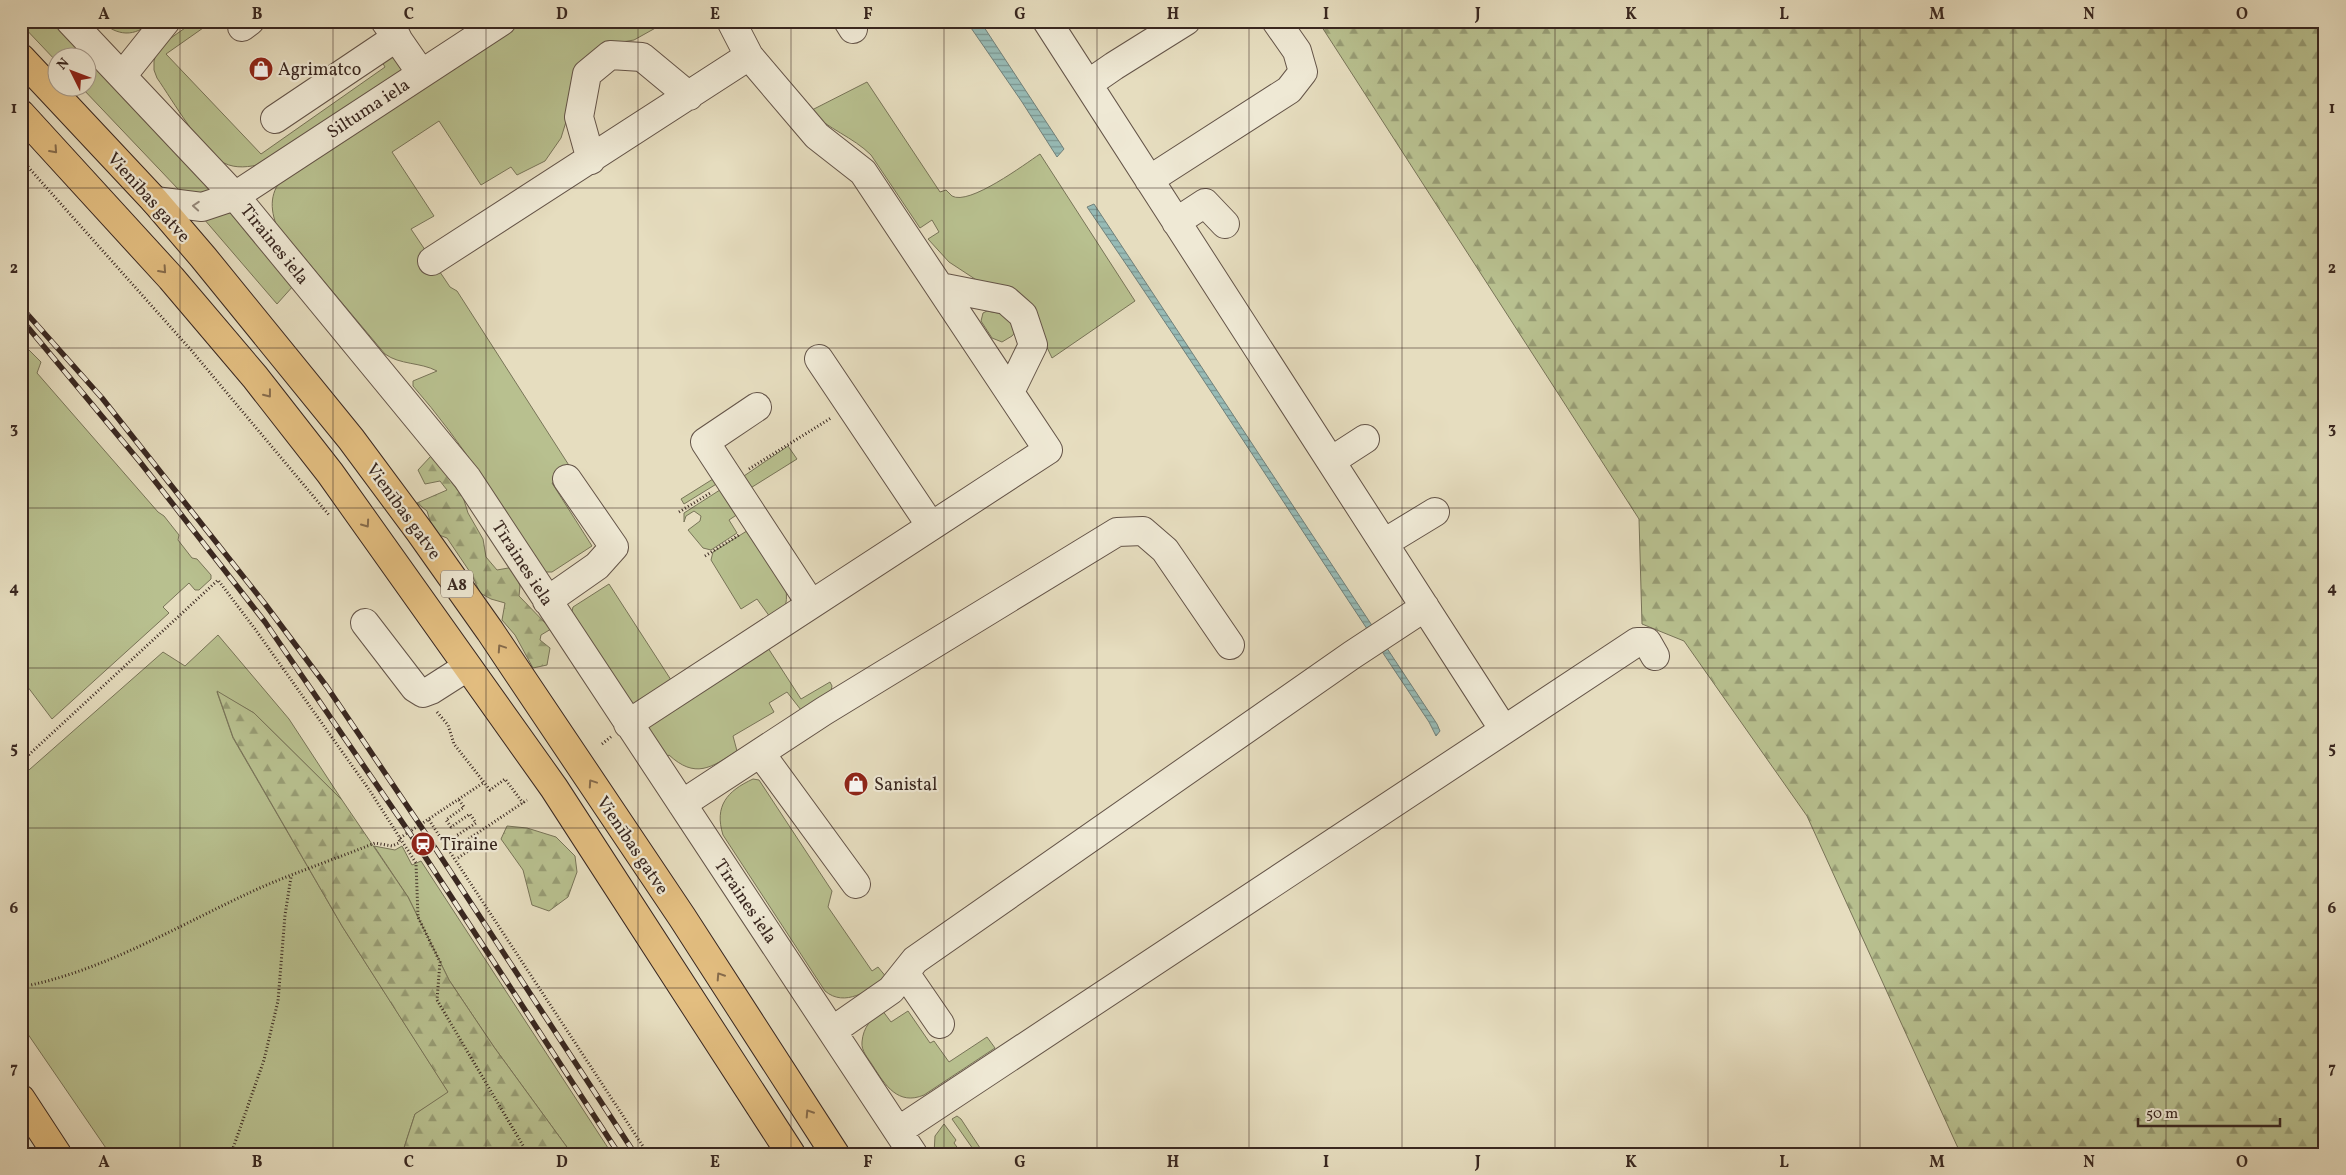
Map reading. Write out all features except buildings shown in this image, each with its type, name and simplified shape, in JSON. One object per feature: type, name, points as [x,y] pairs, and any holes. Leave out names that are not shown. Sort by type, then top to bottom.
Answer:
[{"type":"main road","name":"Vienības gatve","points":[[21,58],[155,201],[351,439],[426,540],[490,631],[682,917],[835,1154]]},
{"type":"main road","name":"Vienības gatve","points":[[21,114],[170,278],[255,378],[330,473],[554,788],[790,1154]]},
{"type":"main road","points":[[21,1100],[57,1154]]},
{"type":"street","name":"Tīraines iela","points":[[70,21],[236,196],[467,478],[913,1154]]},
{"type":"street","points":[[122,76],[166,21]]},
{"type":"street","name":"Siltuma iela","points":[[155,201],[202,207],[236,196],[502,21]]},
{"type":"street","points":[[628,724],[1048,450],[863,172],[817,136],[749,56],[731,21]]},
{"type":"street","points":[[1047,21],[1504,730]]},
{"type":"street","points":[[1088,84],[1186,21]]},
{"type":"street","points":[[1149,180],[1289,90],[1304,72],[1297,51],[1276,21]]},
{"type":"street","points":[[275,119],[391,29],[421,73]]},
{"type":"street","points":[[591,160],[579,117],[586,74],[610,55],[642,57],[688,96]]},
{"type":"street","points":[[432,261],[591,160],[749,56]]},
{"type":"street","points":[[1176,222],[1205,203],[1225,224]]},
{"type":"street","points":[[940,287],[1006,300],[1023,314],[1033,345],[1010,392]]},
{"type":"street","points":[[819,359],[931,526]]},
{"type":"street","points":[[757,407],[705,442],[811,604]]},
{"type":"street","points":[[1331,461],[1365,439]]},
{"type":"street","points":[[547,600],[597,566],[614,547],[567,479]]},
{"type":"street","points":[[1384,543],[1435,512]]},
{"type":"street","points":[[682,804],[824,711],[1118,532],[1143,531],[1165,550],[1230,645]]},
{"type":"street","points":[[832,1031],[891,990],[915,960],[1344,661],[1425,607]]},
{"type":"street","points":[[366,623],[415,688],[423,693],[467,667]]},
{"type":"street","points":[[898,1132],[1637,642],[1647,642],[1655,656]]},
{"type":"street","points":[[761,754],[856,884]]},
{"type":"street","points":[[905,973],[940,1024]]},
{"type":"path","points":[[21,159],[191,350],[332,519]]},
{"type":"path","points":[[679,512],[832,417],[839,423]]},
{"type":"path","points":[[705,556],[757,522]]},
{"type":"path","points":[[21,762],[218,580],[370,791],[416,863],[418,917],[440,962],[437,1000],[528,1154]]},
{"type":"path","points":[[432,705],[448,725],[454,744],[483,783],[490,790],[505,779],[523,804]]},
{"type":"path","points":[[602,744],[605,741]]},
{"type":"path","points":[[21,986],[72,974],[198,919],[263,887],[375,843],[392,846],[400,843],[400,838],[483,783]]},
{"type":"path","points":[[459,800],[464,807],[446,820],[451,827],[470,814],[476,823],[456,836],[461,844],[527,800]]},
{"type":"path","points":[[429,820],[648,1154]]},
{"type":"path","points":[[458,858],[470,850],[464,842]]},
{"type":"path","points":[[231,1154],[264,1060],[278,1001],[285,914],[291,877]]},
{"type":"green space","points":[[21,21],[52,21],[78,48],[48,48],[48,52],[21,24]]},
{"type":"green space","points":[[102,21],[150,21],[139,30],[126,33],[113,30]]},
{"type":"green space","points":[[195,21],[213,21],[166,54],[261,154],[385,67],[378,55],[389,50],[404,71],[262,164],[247,167],[233,166],[215,157],[206,147],[179,112],[157,78],[154,70],[154,61],[158,47]]},
{"type":"green space","points":[[524,21],[668,21],[634,40],[610,44],[569,112],[561,138],[545,161],[517,175],[511,167],[481,185],[439,121],[392,152],[434,216],[411,229],[450,287],[457,291],[572,470],[552,483],[592,546],[552,572],[542,572],[465,453],[413,386],[413,381],[437,371],[397,360],[385,354],[276,224],[272,203],[278,185],[288,174]]},
{"type":"green space","points":[[1318,21],[2325,21],[2325,1154],[1949,1154],[1958,1148],[1807,816],[1684,641],[1642,624],[1639,519]]},
{"type":"green space","points":[[98,70],[175,151],[294,285],[277,304],[179,190],[92,98],[98,98]]},
{"type":"green space","points":[[867,82],[940,192],[946,190],[952,196],[960,197],[971,195],[997,182],[1040,154],[1135,301],[1052,358],[1044,341],[978,281],[949,262],[928,239],[939,232],[932,220],[920,228],[871,155],[810,111]]},
{"type":"green space","points":[[987,311],[1009,315],[1016,331],[1012,336],[1002,342],[992,338],[981,321],[983,313]]},
{"type":"green space","points":[[21,342],[41,362],[37,373],[158,512],[164,516],[179,535],[178,540],[192,558],[197,559],[211,575],[211,579],[199,590],[195,590],[189,583],[163,607],[169,613],[52,719],[21,678]]},
{"type":"green space","points":[[788,446],[797,459],[749,489],[741,478]]},
{"type":"green space","points":[[431,456],[446,467],[452,483],[463,497],[468,513],[483,539],[486,557],[497,570],[514,567],[520,586],[519,596],[551,629],[541,635],[540,640],[550,648],[547,665],[533,668],[515,635],[502,620],[505,603],[480,593],[472,575],[447,538],[434,533],[427,511],[417,503],[447,490],[440,481],[425,484],[418,470]]},
{"type":"green space","points":[[713,479],[718,483],[684,504],[681,499]]},
{"type":"green space","points":[[723,488],[738,514],[729,520],[737,533],[711,550],[703,548],[688,530],[700,521],[701,516],[694,511],[686,516],[684,522],[684,513]]},
{"type":"green space","points":[[750,529],[778,567],[786,588],[784,611],[770,617],[757,599],[741,609],[711,560],[713,552]]},
{"type":"green space","points":[[609,584],[673,683],[634,709],[571,615],[573,607]]},
{"type":"green space","points":[[218,635],[289,719],[342,800],[254,713],[217,692],[233,738],[342,926],[449,1093],[415,1114],[402,1154],[110,1154],[21,1024],[21,777],[163,652],[185,666]]},
{"type":"green space","points":[[768,648],[801,699],[830,682],[832,686],[831,691],[801,710],[787,692],[769,703],[774,712],[733,736],[737,751],[711,766],[695,769],[687,767],[669,755],[665,758],[645,724]]},
{"type":"green space","points":[[217,691],[254,713],[342,800],[408,897],[449,980],[494,1047],[572,1154],[402,1154],[415,1114],[448,1092],[342,926],[233,737]]},
{"type":"green space","points":[[753,779],[759,780],[832,891],[828,907],[872,971],[878,967],[887,978],[865,992],[849,998],[841,998],[825,991],[723,835],[720,816],[725,801],[736,789]]},
{"type":"green space","points":[[507,826],[527,828],[556,837],[575,856],[577,872],[568,897],[549,911],[532,905],[523,870],[501,839]]},
{"type":"green space","points":[[374,846],[395,850],[402,846],[412,865],[421,861],[612,1154],[572,1154],[494,1047],[449,980],[408,897]]},
{"type":"green space","points":[[882,1010],[891,1022],[908,1011],[930,1043],[934,1041],[949,1062],[987,1037],[995,1048],[924,1095],[915,1098],[900,1096],[893,1092],[882,1080],[863,1048],[862,1042],[866,1027]]},
{"type":"green space","points":[[957,1116],[961,1119],[984,1154],[967,1154],[973,1149],[952,1119]]},
{"type":"green space","points":[[944,1124],[956,1140],[954,1143],[962,1154],[934,1154],[935,1136]]},
{"type":"water","points":[[980,21],[1064,149],[1057,157],[969,25]]},
{"type":"water","points":[[1094,204],[1437,724],[1440,731],[1436,736],[1429,722],[1344,593],[1087,207]]},
{"type":"railway","points":[[21,307],[102,398],[265,604],[327,687],[420,825],[635,1154]]},
{"type":"railway","points":[[21,319],[140,462],[265,622],[409,832],[619,1154]]},
{"type":"place","name":"Agrimatco","points":[[261,69]]},
{"type":"place","name":"Sanistal","points":[[856,784]]},
{"type":"place","name":"Tīraine","points":[[423,844]]}]
